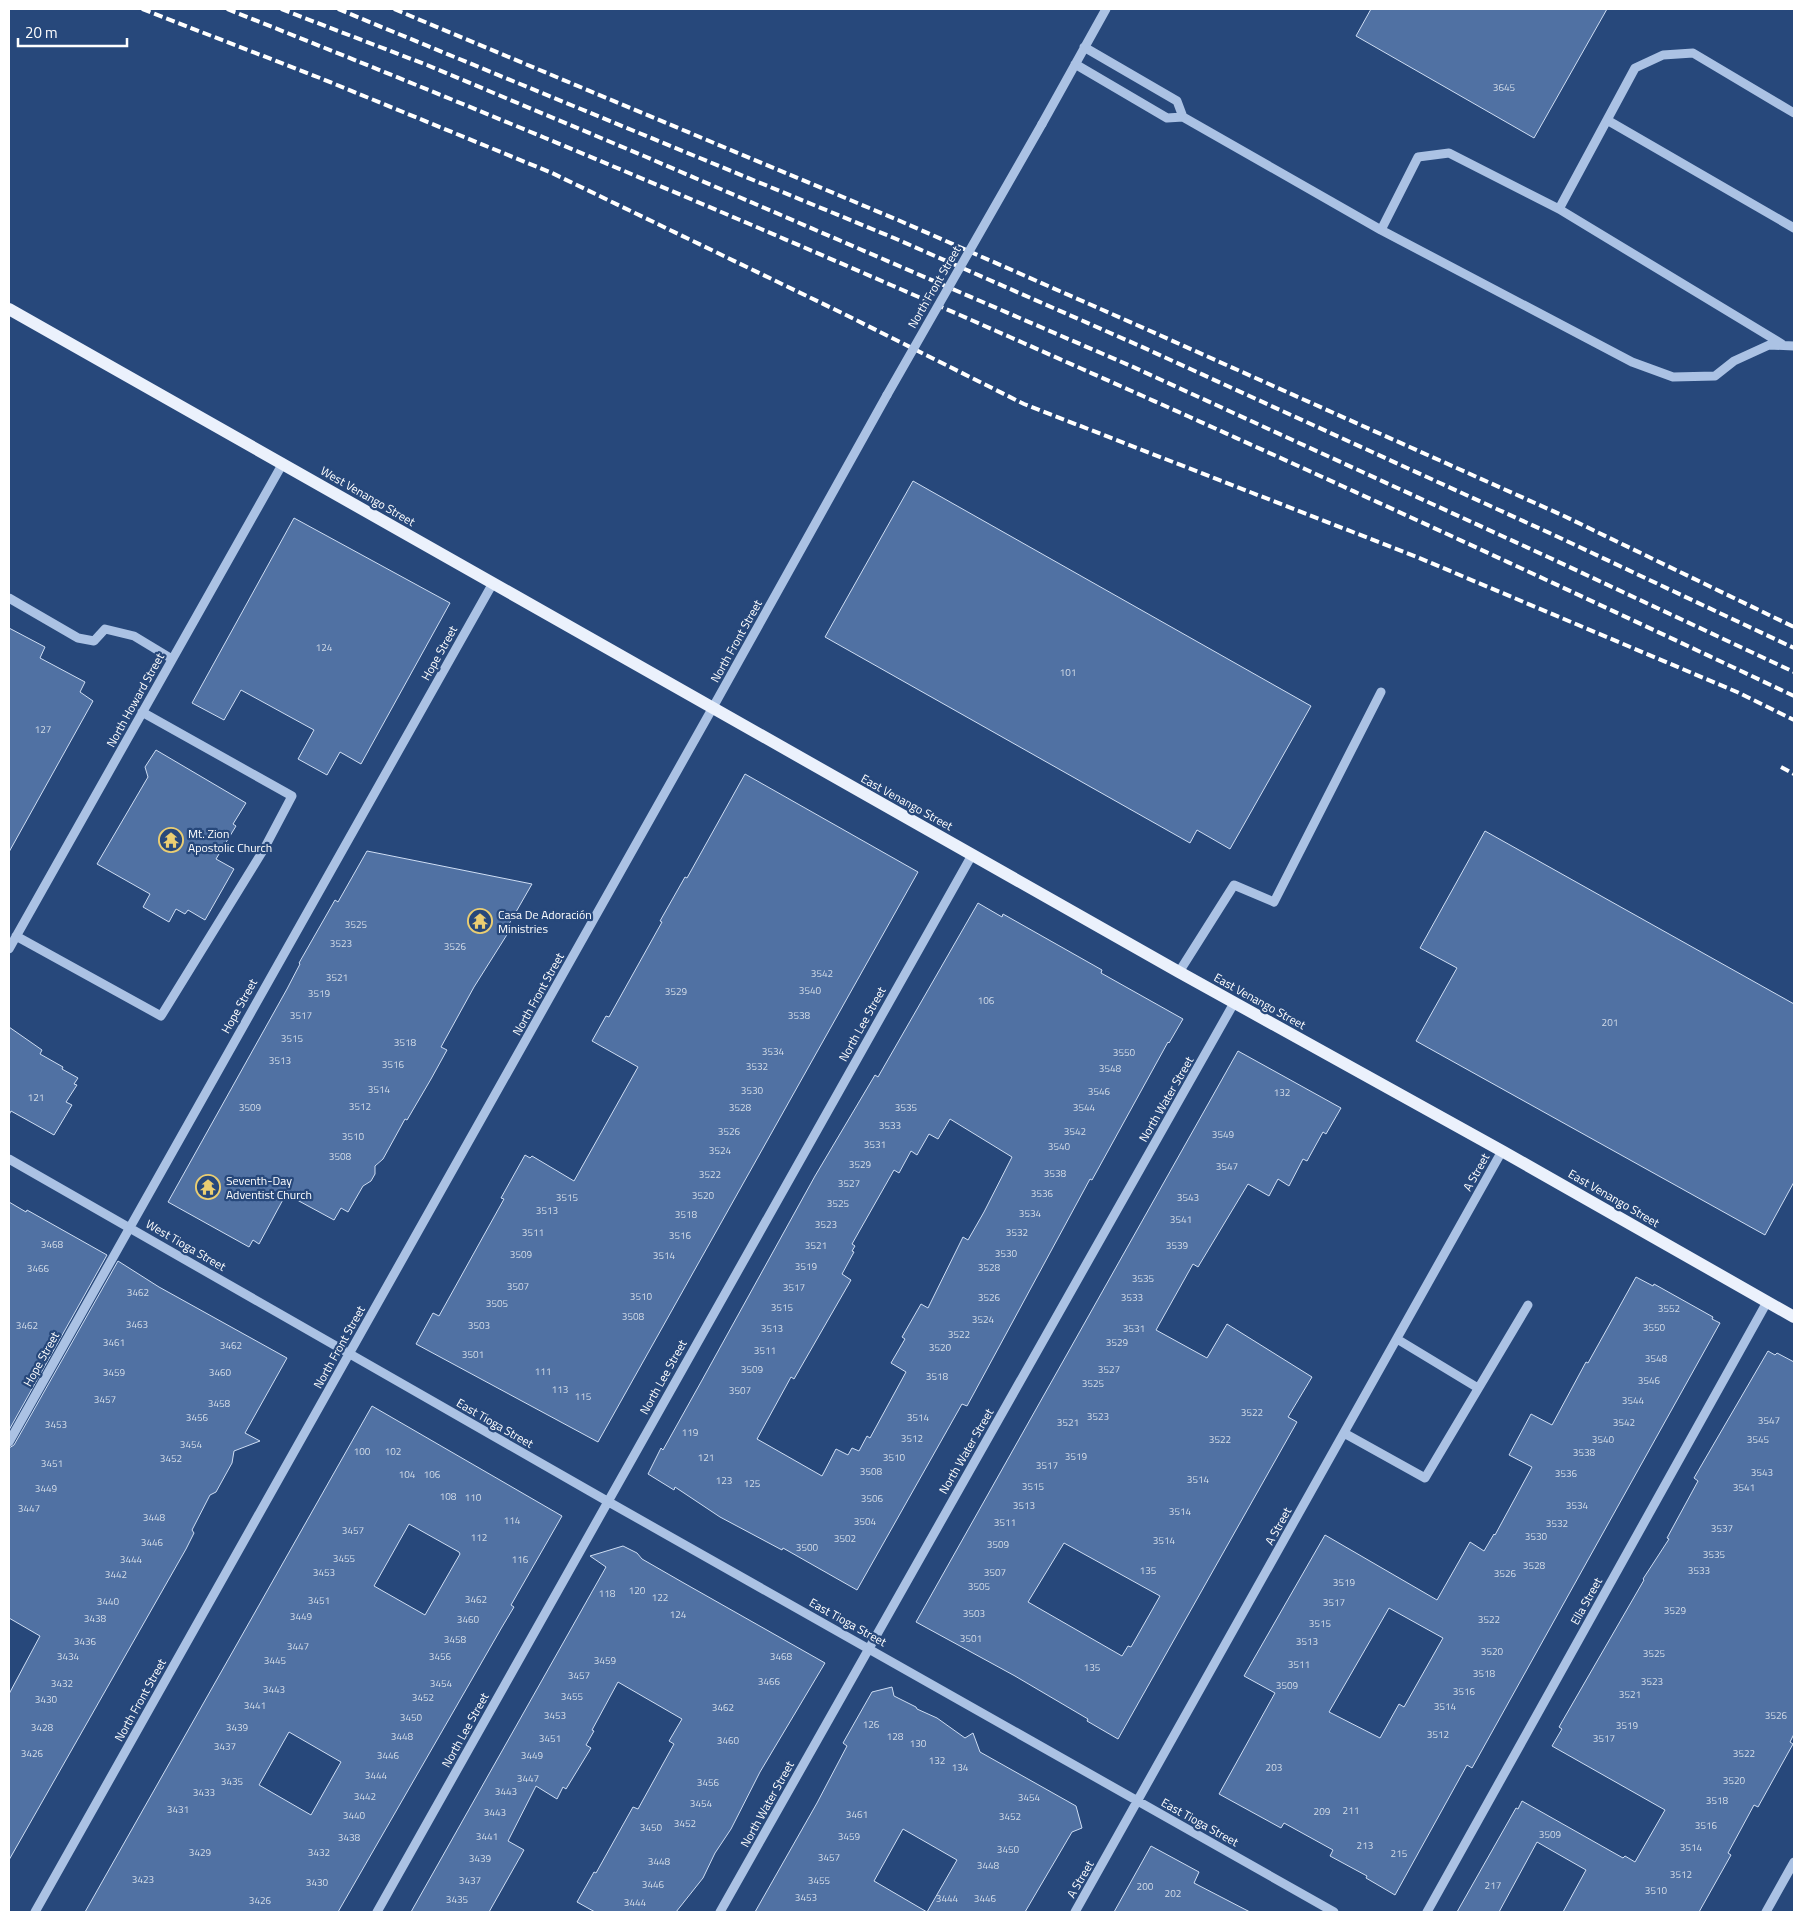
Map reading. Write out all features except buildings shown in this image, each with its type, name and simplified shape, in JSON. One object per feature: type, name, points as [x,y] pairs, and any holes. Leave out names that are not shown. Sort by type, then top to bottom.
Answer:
[{"type":"main road","name":"West Venango Street","points":[[9,309],[493,582],[712,709]]},
{"type":"main road","name":"East Venango Street","points":[[712,709],[1234,1003],[1502,1151],[1794,1317]]},
{"type":"street","name":"North Front Street","points":[[35,1912],[887,395],[1106,9]]},
{"type":"street","points":[[1084,47],[1177,101],[1183,117]]},
{"type":"street","points":[[1559,209],[1635,68],[1663,54],[1693,53],[1794,113]]},
{"type":"street","points":[[1075,64],[1167,118],[1183,117],[1381,230],[1632,362],[1673,377],[1716,376],[1734,361],[1770,345],[1794,346]]},
{"type":"street","points":[[1607,120],[1794,228]]},
{"type":"street","points":[[1381,230],[1418,157],[1449,153],[1559,209],[1784,345]]},
{"type":"street","name":"North Howard Street","points":[[9,949],[283,463]]},
{"type":"street","name":"Hope Street","points":[[9,1442],[493,582]]},
{"type":"street","points":[[9,598],[78,638],[94,641],[105,629],[134,636],[172,660]]},
{"type":"street","points":[[1179,972],[1234,885],[1274,902],[1381,692]]},
{"type":"street","points":[[16,936],[161,1016],[264,849],[292,796],[142,712]]},
{"type":"street","name":"North Lee Street","points":[[377,1912],[972,854]]},
{"type":"street","name":"North Water Street","points":[[720,1912],[1234,1003]]},
{"type":"street","name":"A Street","points":[[1075,1912],[1502,1151]]},
{"type":"street","name":"West Tioga Street","points":[[9,1159],[129,1226],[349,1354]]},
{"type":"street","name":"Ella Street","points":[[1427,1912],[1768,1302]]},
{"type":"street","points":[[1344,1433],[1425,1478],[1528,1305]]},
{"type":"street","points":[[1396,1340],[1478,1388]]},
{"type":"street","name":"East Tioga Street","points":[[349,1354],[1334,1912]]},
{"type":"street","points":[[1766,1912],[1794,1862]]},
{"type":"railway","points":[[142,9],[320,78],[552,173],[842,313],[1024,404],[1417,557],[1737,692],[1794,720]]},
{"type":"railway","points":[[227,9],[426,89],[820,254],[1406,515],[1794,696]]},
{"type":"railway","points":[[281,9],[427,65],[644,156],[1131,366],[1794,672]]},
{"type":"railway","points":[[338,9],[894,238],[1140,346],[1556,536],[1794,648]]},
{"type":"railway","points":[[394,9],[898,220],[1146,329],[1564,516],[1794,627]]},
{"type":"railway","points":[[1781,767],[1794,774]]},
{"type":"place","name":"Mt. Zion Apostolic Church","points":[[171,840]]},
{"type":"place","name":"Casa De Adoración Ministries","points":[[480,921]]},
{"type":"place","name":"Seventh-Day Adventist Church","points":[[208,1187]]}]
